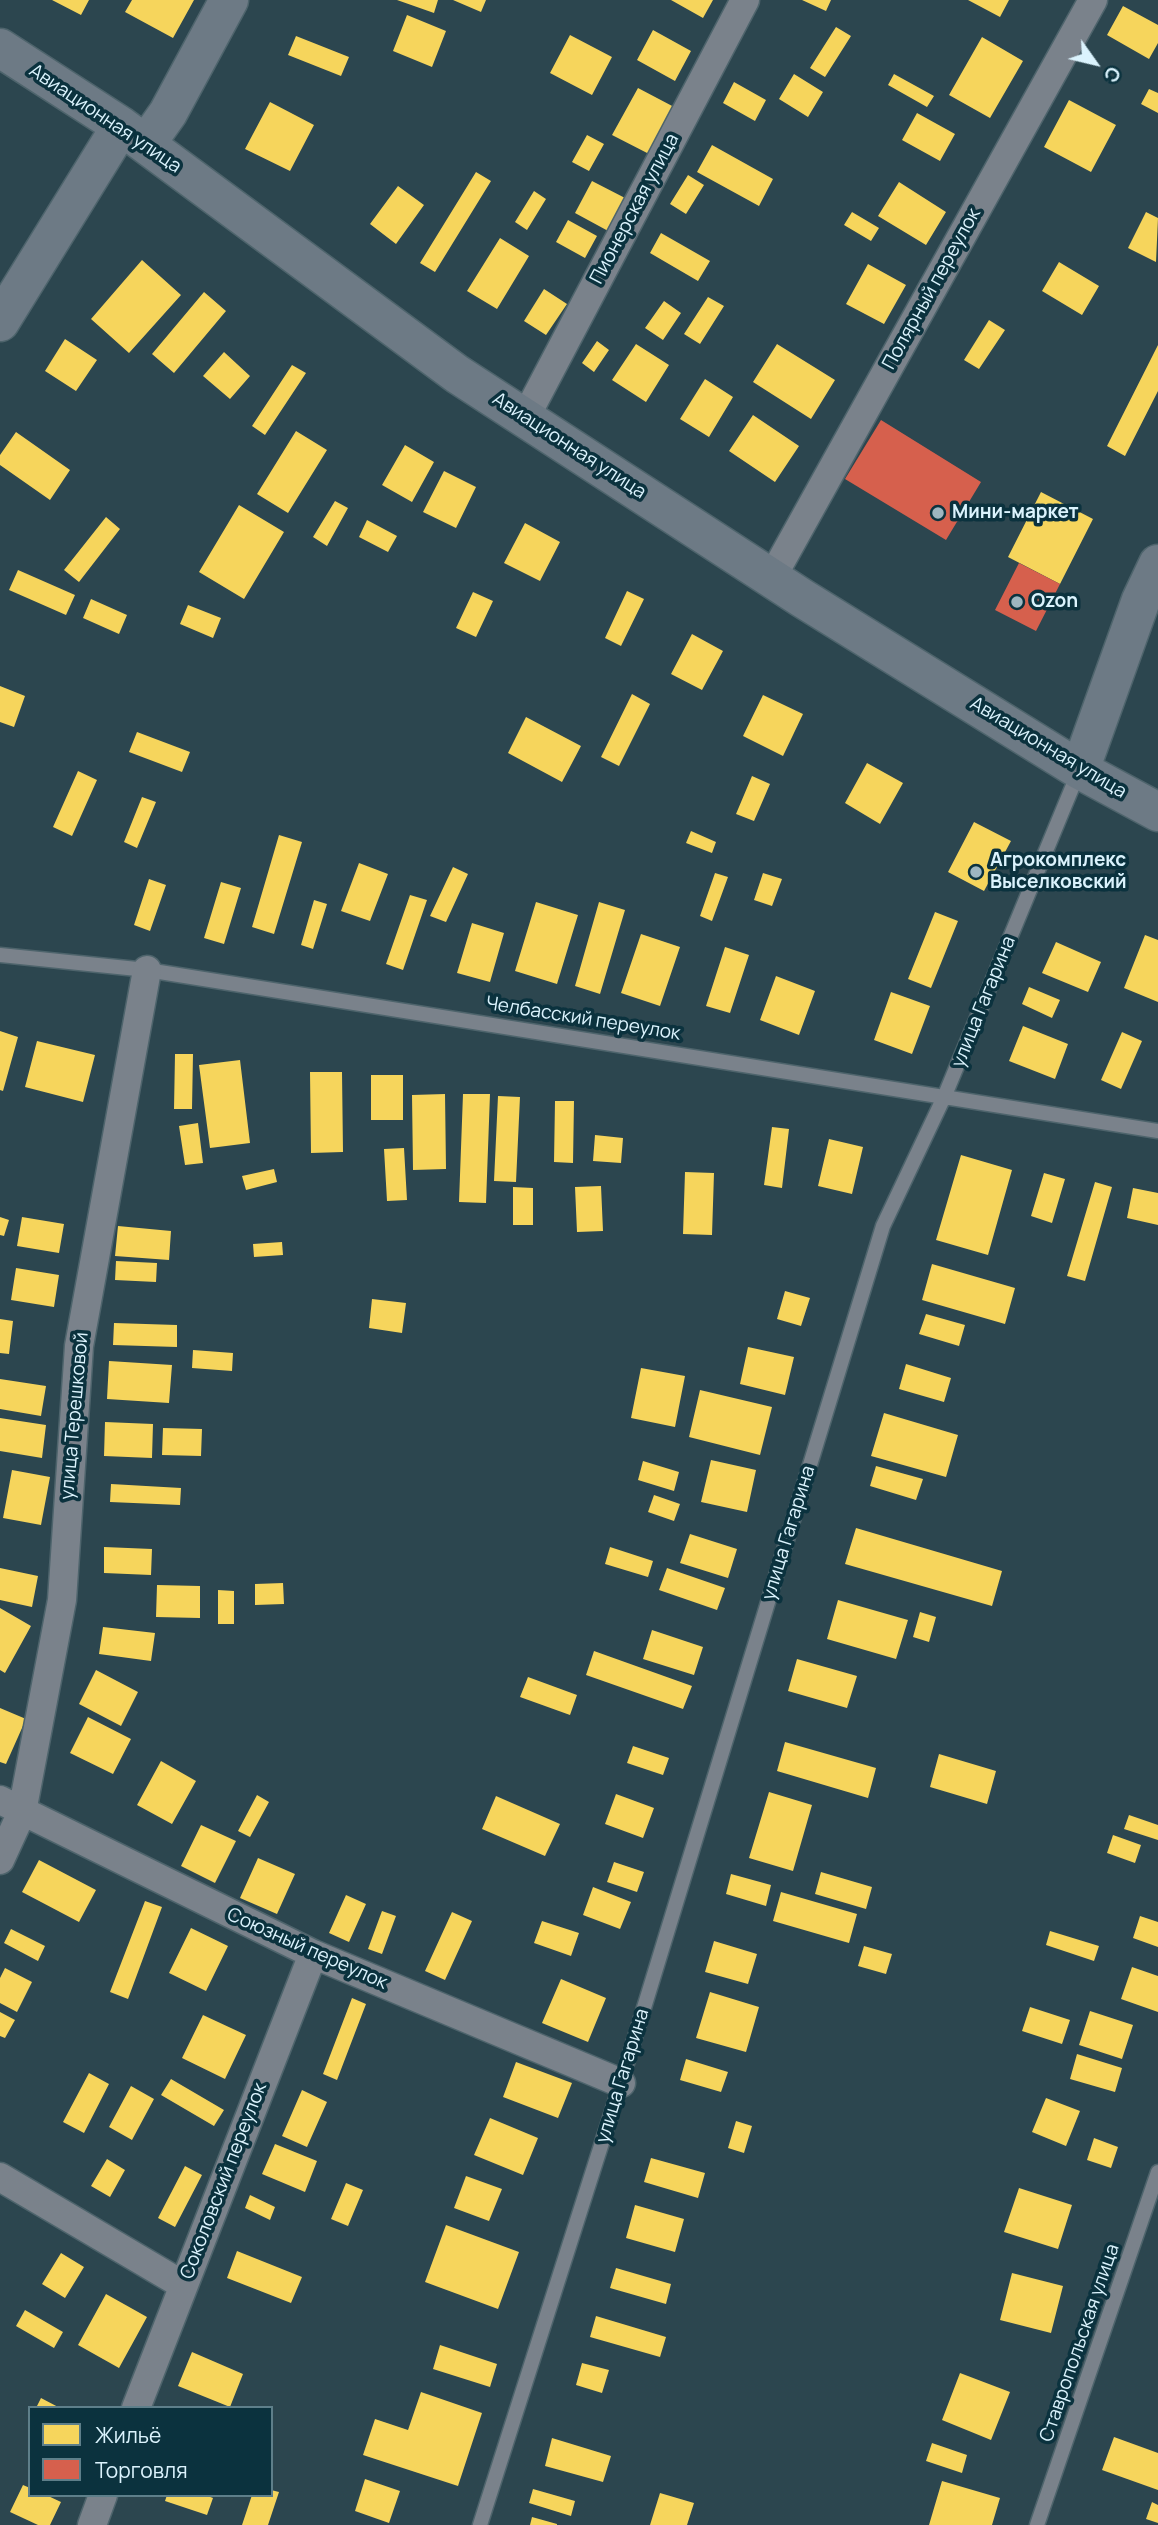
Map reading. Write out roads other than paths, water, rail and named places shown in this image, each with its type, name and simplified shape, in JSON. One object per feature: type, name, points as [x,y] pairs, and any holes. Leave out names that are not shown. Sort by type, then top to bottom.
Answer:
[{"type":"main road","points":[[0,322],[134,135],[168,113],[229,0]]},
{"type":"main road","name":"Авиационная улица","points":[[0,48],[134,135],[457,374],[771,579],[1080,770],[1158,812]]},
{"type":"main road","name":"улица Гагарина","points":[[1080,770],[1141,600],[1158,565]]},
{"type":"street","name":"Пионерская улица","points":[[526,418],[745,0]]},
{"type":"street","name":"Полярный переулок","points":[[771,579],[1093,0]]},
{"type":"street","name":"улица Терешковой","points":[[0,1860],[62,1600],[79,1346],[147,970]]},
{"type":"street","name":"Союзный переулок","points":[[11,1806],[313,1954],[621,2083]]},
{"type":"street","name":"Соколовский переулок","points":[[137,2406],[313,1954]]},
{"type":"street","points":[[0,2177],[183,2285]]},
{"type":"street","points":[[92,2525],[102,2497]]},
{"type":"lane","name":"улица Гагарина","points":[[481,2525],[621,2083],[883,1226],[945,1095],[1080,770]]},
{"type":"lane","name":"Челбасский переулок","points":[[0,956],[147,970],[1158,1131]]},
{"type":"lane","name":"Ставропольская улица","points":[[1037,2525],[1158,2172]]},
{"type":"place","name":"Мини-маркет","points":[[938,513]]},
{"type":"place","name":"Ozon","points":[[1017,602]]},
{"type":"place","name":"Агрокомплекс Выселковский","points":[[976,872]]}]
